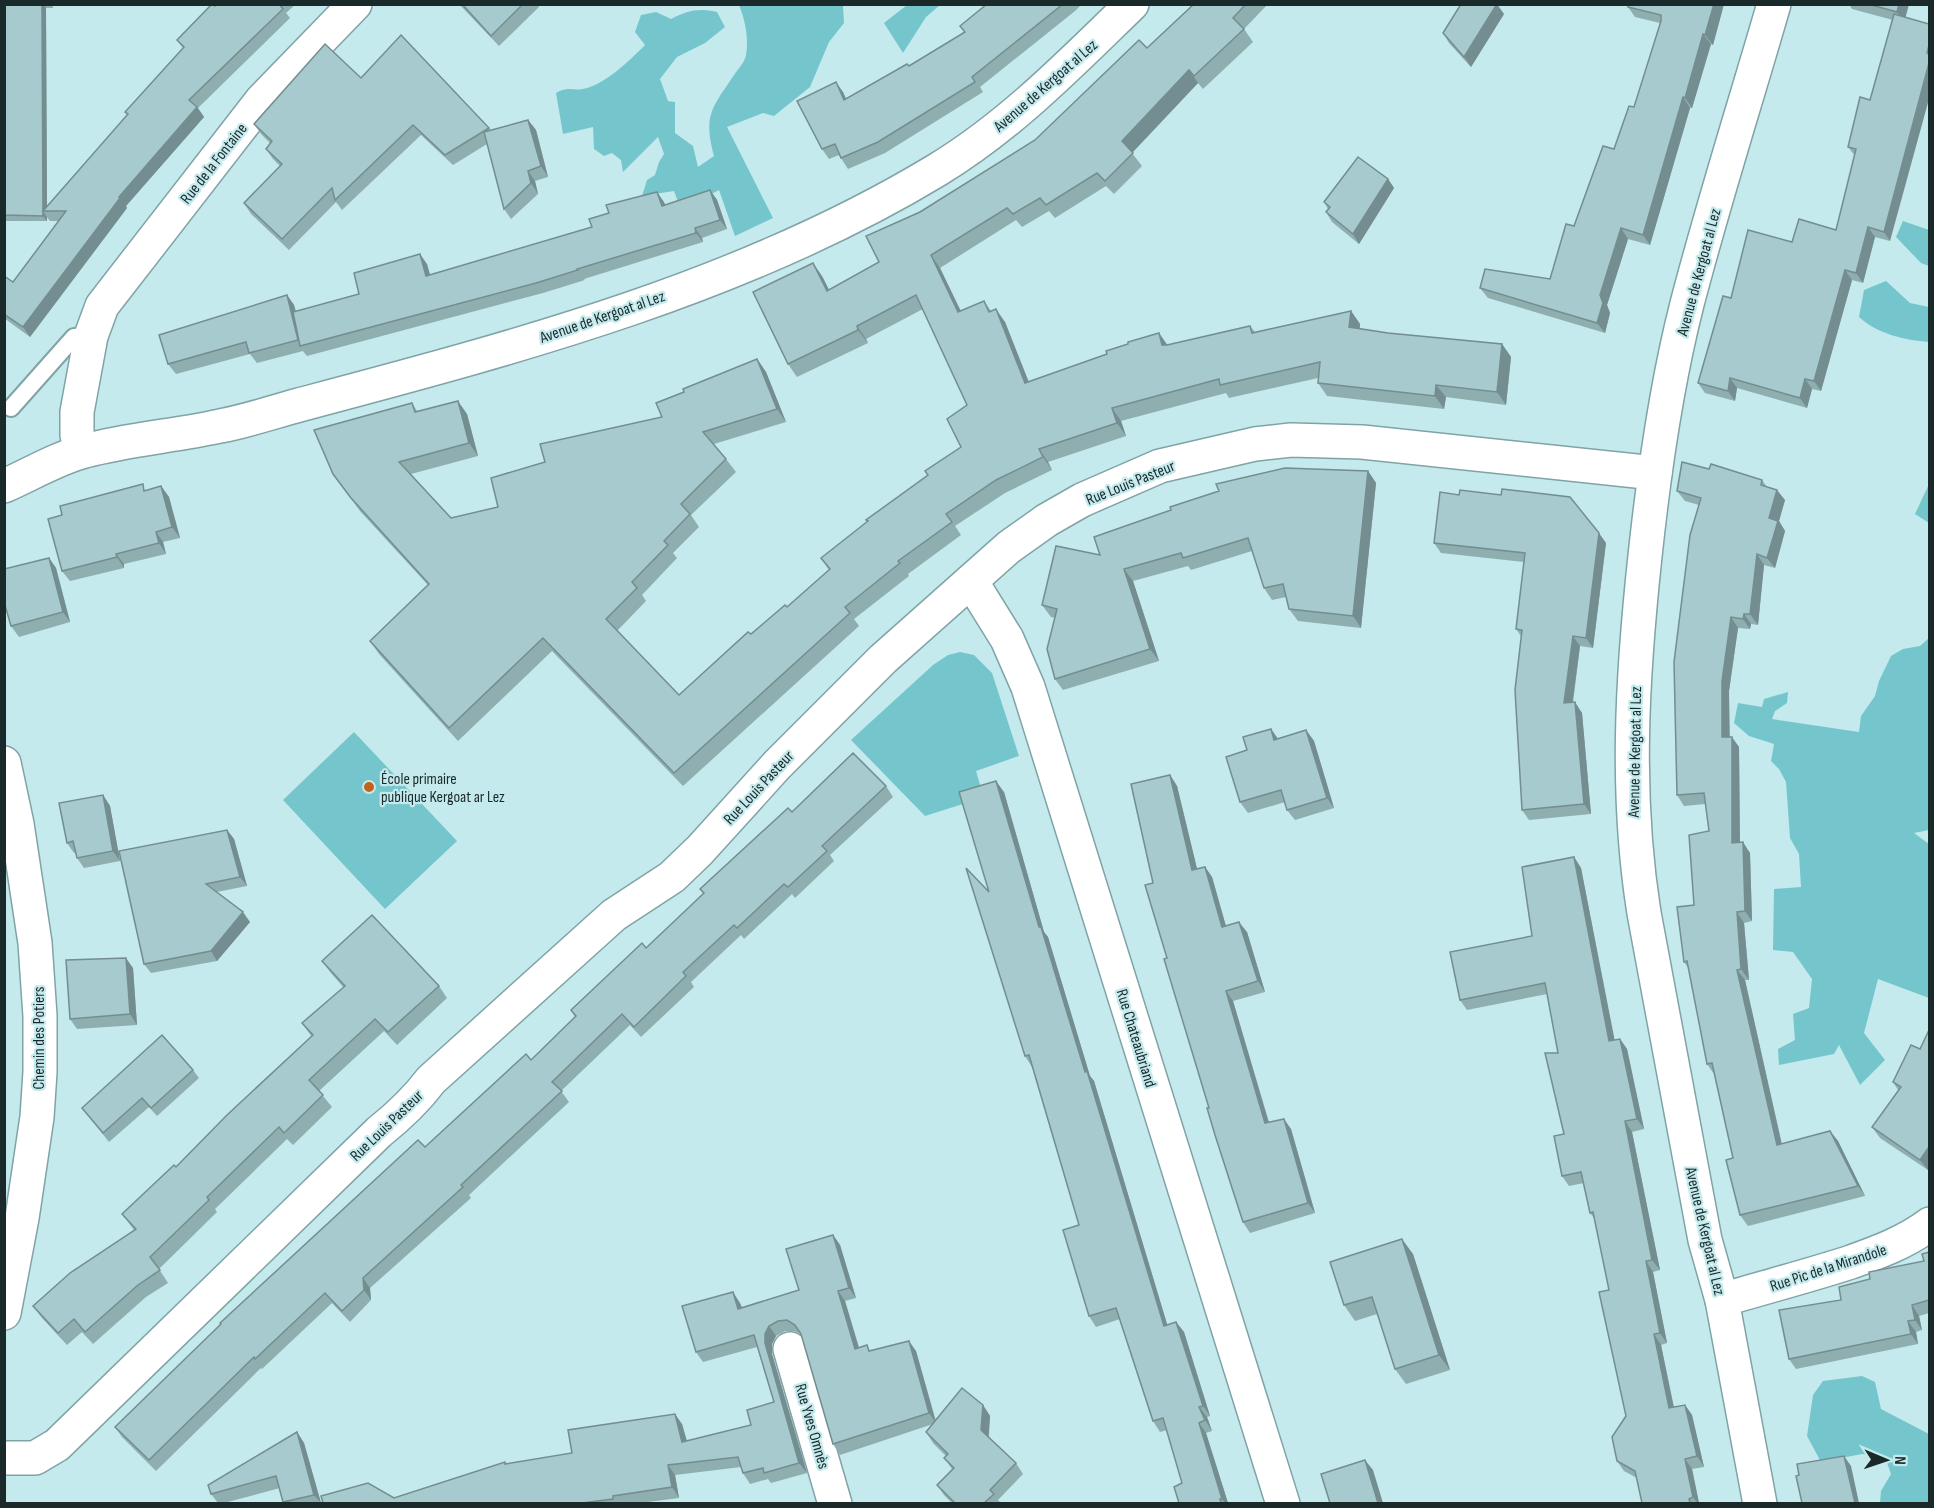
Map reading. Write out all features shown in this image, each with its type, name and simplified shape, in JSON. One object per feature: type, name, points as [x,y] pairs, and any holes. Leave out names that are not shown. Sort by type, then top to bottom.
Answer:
[{"type":"street","name":"Rue de la Fontaine","points":[[82,451],[77,435],[77,412],[91,336],[102,306],[261,101],[356,4]]},
{"type":"street","name":"Avenue de Kergoat al Lez","points":[[4,486],[82,451],[222,426],[458,363],[607,316],[728,272],[842,220],[937,169],[1035,98],[1132,4]]},
{"type":"street","name":"Avenue de Kergoat al Lez","points":[[1760,1503],[1722,1300],[1705,1240],[1655,974],[1637,867],[1631,769],[1640,608],[1655,473],[1671,378],[1687,305],[1774,4]]},
{"type":"street","name":"Rue Louis Pasteur","points":[[4,1458],[35,1458],[57,1445],[370,1140],[401,1115],[431,1080],[614,915],[672,877],[700,850],[777,765],[883,659],[1018,540],[1047,520],[1082,500],[1160,466],[1255,444],[1291,440],[1362,442],[1655,473]]},
{"type":"street","name":"Rue Chateaubriand","points":[[971,581],[1007,639],[1028,687],[1283,1503]]},
{"type":"street","name":"Chemin des Potiers","points":[[4,763],[35,943],[40,1016],[40,1072],[31,1161],[4,1313]]},
{"type":"street","name":"Rue Pic de la Mirandole","points":[[1722,1300],[1801,1278],[1873,1254],[1917,1234],[1929,1224]]},
{"type":"street","name":"Rue Yves Omnès","points":[[790,1349],[835,1503]]},
{"type":"lane","points":[[11,408],[74,337],[91,336]]},
{"type":"shaded area","points":[[840,4],[843,6],[844,23],[829,42],[810,87],[774,116],[763,113],[727,127],[773,218],[735,236],[719,190],[681,210],[674,191],[642,196],[647,180],[655,175],[664,154],[658,137],[623,172],[621,160],[612,153],[604,156],[594,149],[593,127],[563,134],[556,93],[583,89],[600,83],[632,58],[645,45],[635,32],[641,15],[656,12],[671,19],[694,11],[717,12],[725,27],[705,43],[677,57],[660,79],[668,101],[675,102],[675,133],[693,146],[698,167],[714,156],[709,131],[712,112],[745,58],[747,36],[739,5]]},
{"type":"shaded area","points":[[907,5],[940,5],[926,17],[903,53],[884,23]]},
{"type":"shaded area","points":[[1903,221],[1929,230],[1929,266],[1921,263],[1896,237]]},
{"type":"shaded area","points":[[1886,281],[1910,303],[1929,307],[1929,342],[1892,335],[1874,328],[1859,317],[1864,290]]},
{"type":"shaded area","points":[[1929,484],[1930,523],[1915,514]]},
{"type":"shaded area","points":[[1929,638],[1929,830],[1914,833],[1929,844],[1929,998],[1878,979],[1864,1033],[1885,1060],[1860,1085],[1839,1045],[1834,1054],[1779,1065],[1778,1049],[1795,1040],[1793,1014],[1809,1008],[1812,979],[1793,952],[1773,950],[1774,889],[1801,887],[1799,854],[1790,838],[1786,782],[1779,769],[1771,761],[1774,744],[1749,736],[1734,723],[1738,703],[1762,707],[1764,699],[1788,692],[1787,703],[1775,711],[1772,719],[1859,732],[1861,716],[1875,696],[1879,681],[1891,656],[1903,649],[1920,646]]},
{"type":"shaded area","points":[[960,652],[974,655],[992,673],[1019,756],[976,771],[983,795],[925,816],[851,740],[933,665],[948,655]]},
{"type":"shaded area","points":[[354,732],[457,841],[385,909],[283,800]]},
{"type":"shaded area","points":[[1862,1376],[1875,1382],[1881,1409],[1929,1434],[1929,1503],[1880,1503],[1881,1491],[1891,1474],[1885,1457],[1862,1454],[1821,1462],[1807,1436],[1813,1395],[1823,1381]]},
{"type":"building","points":[[4,4],[42,4],[43,216],[4,215]]},
{"type":"building","points":[[212,4],[215,6],[217,4],[279,4],[283,9],[189,100],[197,107],[119,197],[23,327],[4,314],[4,276],[13,282],[66,211],[43,211],[128,114],[125,112],[184,47],[177,40]]},
{"type":"building","points":[[462,4],[523,4],[491,36]]},
{"type":"building","points":[[987,4],[1063,4],[972,77],[975,82],[878,142],[841,158],[835,144],[822,149],[797,101],[836,82],[844,100],[907,64],[909,66],[965,32],[960,26]]},
{"type":"building","points":[[1194,4],[1246,4],[1233,18],[1244,29],[1194,76],[1189,70],[1122,141],[1133,153],[1105,181],[1097,173],[1046,205],[1040,198],[1013,214],[1007,208],[931,255],[958,312],[984,301],[989,312],[996,309],[1025,383],[1107,354],[1106,351],[1128,344],[1128,342],[1159,333],[1162,345],[1167,345],[1250,326],[1252,333],[1351,311],[1349,327],[1502,344],[1497,392],[1436,385],[1435,396],[1318,383],[1320,362],[1220,385],[1219,379],[1112,408],[1117,423],[1039,449],[1043,457],[996,480],[946,514],[952,522],[898,561],[900,563],[845,607],[850,613],[674,773],[543,638],[449,728],[370,641],[429,584],[351,498],[333,474],[314,430],[412,403],[415,412],[458,401],[469,443],[399,462],[451,518],[498,507],[491,478],[545,462],[540,444],[662,417],[656,403],[684,392],[683,389],[757,359],[777,409],[703,432],[726,459],[681,504],[690,514],[664,541],[668,545],[632,582],[637,588],[606,619],[679,695],[748,632],[751,634],[785,605],[787,607],[830,569],[821,558],[868,521],[866,520],[928,475],[925,471],[961,447],[947,419],[967,405],[916,295],[857,326],[858,330],[788,364],[753,292],[813,263],[827,291],[879,262],[866,236],[920,212],[1035,140],[1139,40],[1147,48]]},
{"type":"building","points":[[1461,4],[1497,4],[1464,57],[1443,33]]},
{"type":"building","points":[[1629,4],[1714,4],[1685,98],[1683,97],[1643,235],[1621,228],[1600,295],[1603,303],[1597,323],[1480,288],[1485,269],[1550,279],[1566,224],[1574,226],[1603,146],[1614,149],[1629,106],[1634,107],[1661,21],[1661,15],[1628,7]]},
{"type":"building","points":[[1868,4],[1899,4],[1897,12]]},
{"type":"building","points":[[1894,14],[1929,24],[1927,53],[1929,63],[1884,232],[1868,227],[1856,273],[1845,270],[1814,381],[1805,379],[1800,398],[1730,378],[1728,391],[1698,383],[1723,296],[1731,298],[1748,230],[1792,242],[1799,219],[1836,230],[1856,149],[1848,147],[1860,97],[1870,100]]},
{"type":"building","points":[[401,35],[489,128],[445,155],[413,125],[335,200],[332,188],[282,239],[244,203],[282,164],[266,149],[272,141],[254,124],[325,44],[361,78]]},
{"type":"building","points":[[528,120],[541,166],[528,171],[531,183],[504,209],[484,132]]},
{"type":"building","points":[[1358,157],[1388,179],[1353,234],[1326,212],[1330,207],[1324,202]]},
{"type":"building","points":[[710,190],[720,220],[695,228],[696,233],[536,283],[300,346],[293,312],[359,294],[354,273],[420,254],[426,276],[592,227],[589,219],[609,213],[606,205],[657,192],[662,206]]},
{"type":"building","points":[[287,295],[298,340],[249,353],[246,342],[168,364],[159,335]]},
{"type":"building","points":[[1682,462],[1709,469],[1711,464],[1762,480],[1761,485],[1777,490],[1769,518],[1778,521],[1767,558],[1757,554],[1750,614],[1744,614],[1743,619],[1731,617],[1722,681],[1722,737],[1732,737],[1732,843],[1743,842],[1745,911],[1737,912],[1741,969],[1737,970],[1777,1145],[1830,1131],[1858,1186],[1740,1215],[1726,1160],[1733,1158],[1712,1063],[1707,1064],[1687,961],[1684,962],[1677,907],[1694,905],[1689,835],[1709,831],[1704,793],[1677,795],[1674,662],[1690,535],[1701,498],[1677,491]]},
{"type":"building","points":[[1285,468],[1368,471],[1353,616],[1289,609],[1283,584],[1264,588],[1248,538],[1183,558],[1181,553],[1124,569],[1150,649],[1055,679],[1047,649],[1057,609],[1042,605],[1056,546],[1100,555],[1094,537],[1171,510],[1170,507],[1219,491],[1216,484]]},
{"type":"building","points":[[143,484],[144,491],[161,486],[172,527],[156,532],[159,543],[116,554],[117,557],[62,571],[48,519],[62,515],[60,506]]},
{"type":"building","points":[[1502,489],[1570,497],[1599,533],[1586,638],[1573,636],[1564,703],[1575,702],[1584,804],[1522,810],[1515,690],[1522,630],[1516,629],[1525,553],[1434,543],[1440,492],[1459,495],[1460,490],[1501,495]]},
{"type":"building","points":[[49,558],[63,612],[11,626],[4,602],[4,569]]},
{"type":"building","points":[[1271,729],[1274,740],[1306,730],[1327,798],[1287,810],[1281,790],[1240,802],[1226,757],[1247,750],[1243,737]]},
{"type":"building","points":[[853,753],[886,786],[822,846],[827,851],[788,887],[784,884],[737,928],[734,925],[683,972],[686,976],[634,1027],[622,1014],[552,1082],[562,1091],[461,1185],[463,1187],[363,1278],[364,1290],[342,1311],[325,1293],[255,1359],[254,1357],[149,1460],[115,1427],[220,1323],[418,1140],[425,1147],[526,1054],[531,1060],[576,1016],[571,1010],[642,943],[646,948],[704,893],[700,889],[788,808],[792,812]]},
{"type":"building","points":[[1170,775],[1192,870],[1205,867],[1222,927],[1239,922],[1258,981],[1226,991],[1265,1123],[1284,1119],[1308,1203],[1243,1222],[1207,1108],[1209,1108],[1164,959],[1167,958],[1145,885],[1153,883],[1131,784]]},
{"type":"building","points":[[996,781],[1039,927],[1041,927],[1085,1072],[1087,1071],[1164,1326],[1176,1322],[1203,1406],[1199,1407],[1205,1420],[1199,1423],[1222,1499],[1220,1499],[1221,1503],[1179,1503],[1174,1487],[1182,1483],[1163,1418],[1153,1421],[1116,1308],[1089,1316],[1063,1230],[1079,1225],[1029,1055],[1025,1056],[966,868],[989,892],[959,792]]},
{"type":"building","points":[[103,795],[113,851],[77,858],[73,841],[67,843],[59,803]]},
{"type":"building","points":[[227,830],[240,877],[206,884],[243,912],[211,951],[144,964],[119,851]]},
{"type":"building","points":[[1574,857],[1609,1041],[1620,1039],[1637,1119],[1625,1121],[1652,1260],[1646,1261],[1660,1333],[1654,1334],[1669,1408],[1685,1405],[1697,1456],[1685,1459],[1693,1497],[1689,1499],[1690,1503],[1642,1503],[1635,1471],[1617,1461],[1612,1437],[1626,1416],[1599,1292],[1609,1290],[1593,1212],[1590,1213],[1581,1172],[1562,1176],[1554,1136],[1564,1134],[1545,1053],[1558,1053],[1545,983],[1460,1000],[1450,952],[1532,936],[1522,867]]},
{"type":"building","points":[[372,915],[439,986],[388,1032],[375,1019],[309,1080],[323,1095],[284,1133],[279,1127],[207,1197],[209,1200],[150,1257],[160,1270],[138,1285],[85,1332],[74,1319],[58,1333],[33,1306],[70,1273],[136,1229],[122,1214],[174,1165],[176,1167],[227,1115],[313,1035],[302,1023],[345,986],[322,961]]},
{"type":"building","points":[[126,958],[130,1014],[70,1019],[66,960]]},
{"type":"building","points":[[1929,1030],[1929,1147],[1920,1160],[1872,1127],[1901,1087],[1893,1082],[1911,1045],[1920,1049]]},
{"type":"building","points":[[162,1035],[193,1070],[151,1108],[142,1098],[103,1133],[82,1108]]},
{"type":"building","points":[[833,1235],[849,1288],[838,1291],[855,1349],[867,1345],[869,1351],[909,1341],[929,1413],[833,1444],[801,1334],[795,1325],[787,1320],[778,1321],[769,1326],[765,1334],[765,1343],[799,1463],[764,1473],[763,1468],[743,1473],[738,1457],[668,1465],[672,1487],[582,1503],[323,1503],[321,1496],[368,1483],[394,1498],[505,1462],[505,1464],[572,1453],[568,1430],[675,1414],[682,1442],[751,1425],[747,1410],[774,1402],[754,1335],[696,1352],[682,1306],[733,1292],[738,1309],[799,1290],[786,1249]]},
{"type":"building","points":[[1402,1239],[1439,1355],[1395,1369],[1372,1297],[1344,1305],[1330,1262]]},
{"type":"building","points":[[1929,1252],[1929,1300],[1912,1305],[1915,1320],[1908,1321],[1911,1334],[1789,1359],[1779,1310],[1841,1300],[1839,1287],[1870,1279],[1869,1272],[1924,1261],[1922,1254]]},
{"type":"building","points":[[962,1388],[983,1405],[981,1430],[1016,1463],[990,1490],[994,1494],[984,1503],[955,1503],[937,1485],[954,1468],[944,1458],[948,1454],[926,1432]]},
{"type":"building","points":[[297,1432],[314,1495],[283,1502],[276,1476],[211,1494],[208,1485]]},
{"type":"building","points":[[1844,1456],[1855,1503],[1802,1503],[1796,1476],[1799,1475],[1797,1464]]},
{"type":"building","points":[[1365,1460],[1378,1503],[1330,1503],[1321,1474]]},
{"type":"place","name":"École primaire publique Kergoat ar Lez","points":[[369,787]]}]
